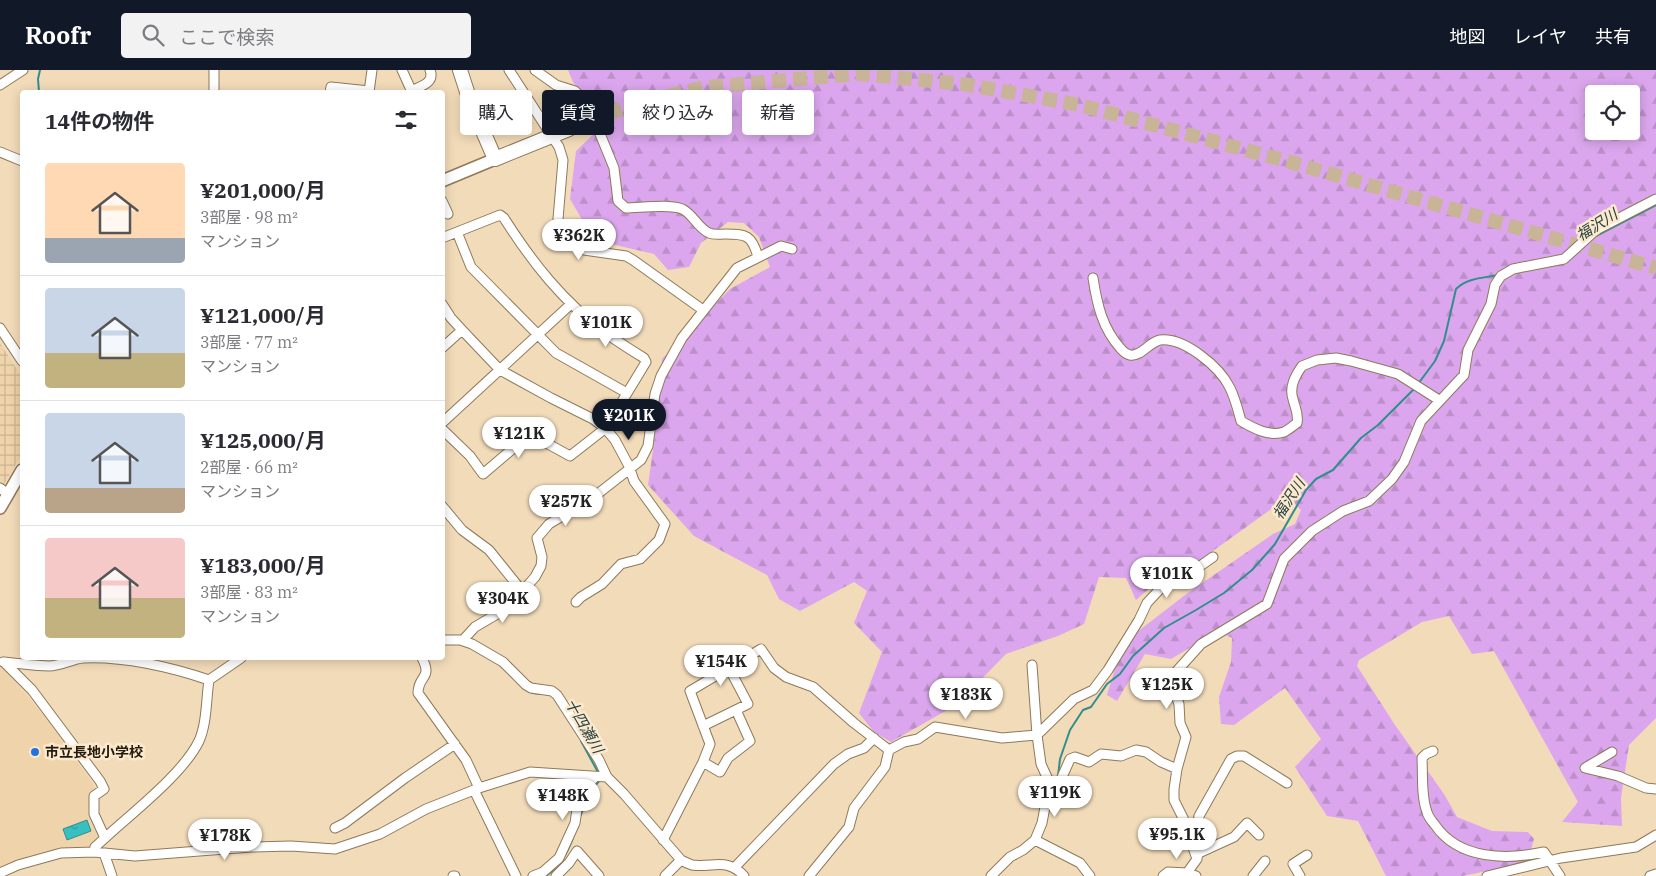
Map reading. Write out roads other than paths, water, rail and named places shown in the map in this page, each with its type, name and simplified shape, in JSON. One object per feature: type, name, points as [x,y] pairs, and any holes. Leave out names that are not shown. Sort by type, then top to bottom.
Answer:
[{"type":"highway","points":[[460,70],[470,101],[497,158]]},
{"type":"highway","points":[[467,70],[476,105],[497,158]]},
{"type":"highway","points":[[497,158],[551,136]]},
{"type":"main road","points":[[445,180],[497,158]]},
{"type":"main road","points":[[0,508],[4,491],[20,472]]},
{"type":"street","points":[[0,85],[23,70]]},
{"type":"street","points":[[214,70],[214,90]]},
{"type":"street","points":[[369,90],[372,70]]},
{"type":"street","points":[[402,70],[411,90]]},
{"type":"street","points":[[416,90],[427,84],[431,79],[432,74],[430,70]]},
{"type":"street","points":[[509,70],[558,147],[564,160],[558,219],[562,230],[574,243],[584,250],[626,256],[703,310]]},
{"type":"street","points":[[534,70],[556,85],[576,91],[587,102],[614,168],[618,202],[626,208],[674,207],[684,210],[702,229],[712,234],[742,235],[750,238],[758,257]]},
{"type":"street","points":[[330,90],[331,87],[354,90]]},
{"type":"street","points":[[0,152],[20,160]]},
{"type":"street","points":[[1198,856],[1174,800],[1174,789],[1186,736],[1180,722],[1174,691],[1175,673],[1201,644],[1267,604],[1284,559],[1312,531],[1343,511],[1369,501],[1392,479],[1404,462],[1421,421],[1437,398],[1464,375],[1468,350],[1491,304],[1495,285],[1501,276],[1513,269],[1564,259],[1596,230],[1656,199]]},
{"type":"street","points":[[445,208],[448,214]]},
{"type":"street","points":[[445,237],[500,215],[542,273],[571,304],[606,334],[644,358],[646,362],[605,428],[570,456],[530,434],[484,474],[470,456],[445,432]]},
{"type":"street","points":[[457,232],[471,267],[556,354],[626,393]]},
{"type":"street","points":[[463,640],[475,627],[509,607],[541,566],[542,557],[537,538],[549,524],[595,496],[641,460],[648,446],[655,394],[661,376],[682,338],[738,268],[782,246],[792,249]]},
{"type":"street","points":[[1093,278],[1103,323],[1114,342],[1125,354],[1136,355],[1158,340],[1170,340],[1187,346],[1200,355],[1225,380],[1242,420],[1263,432],[1284,432],[1297,423],[1298,416],[1292,397],[1292,386],[1302,366],[1317,360],[1336,358],[1398,374],[1437,398]]},
{"type":"street","points":[[445,420],[571,304]]},
{"type":"street","points":[[445,309],[451,318],[500,370],[593,419],[605,428],[615,440],[634,481],[664,524],[659,540],[640,559],[621,564],[602,584],[576,602]]},
{"type":"street","points":[[0,328],[20,358]]},
{"type":"street","points":[[445,345],[462,330]]},
{"type":"street","points":[[445,510],[462,530],[489,550],[522,591]]},
{"type":"street","points":[[889,750],[904,742],[918,739],[935,727],[1002,738],[1036,735],[1074,699],[1093,690],[1108,670],[1139,620],[1147,603],[1160,589],[1183,578],[1213,557]]},
{"type":"street","points":[[445,640],[463,640],[503,662],[531,688],[552,691],[557,695],[599,760],[607,777],[681,860],[692,864],[719,864],[735,868],[744,876]]},
{"type":"street","points":[[663,840],[703,762],[710,744],[690,691],[761,649],[774,668],[786,677],[813,687],[854,723],[889,750]]},
{"type":"street","points":[[2,662],[51,666],[74,660]]},
{"type":"street","points":[[124,660],[147,663],[209,680]]},
{"type":"street","points":[[112,876],[95,847],[164,785],[188,758],[199,741],[209,680],[238,660]]},
{"type":"street","points":[[423,660],[427,666],[427,674],[418,686],[418,693],[466,760],[476,789],[516,876]]},
{"type":"street","points":[[2,662],[32,690],[100,781],[104,790],[94,796],[94,814],[105,838]]},
{"type":"street","points":[[992,876],[1010,857],[1023,850],[1035,840],[1042,822],[1044,807],[1051,786],[1040,764],[1036,735],[1032,665]]},
{"type":"street","points":[[703,726],[748,704],[729,668]]},
{"type":"street","points":[[703,762],[720,772],[728,758],[750,741],[736,710]]},
{"type":"street","points":[[735,868],[834,764],[848,754],[864,748],[874,738]]},
{"type":"street","points":[[335,828],[345,823],[410,774],[455,744]]},
{"type":"street","points":[[808,876],[849,827],[854,808],[886,767],[889,750]]},
{"type":"street","points":[[1051,786],[1059,784],[1070,760],[1075,757],[1089,762],[1101,754],[1121,756],[1136,750],[1146,752],[1160,762],[1178,769]]},
{"type":"street","points":[[1433,751],[1422,758],[1423,784],[1427,813],[1439,831],[1456,846],[1492,856],[1520,857],[1544,852],[1560,876]]},
{"type":"street","points":[[1612,752],[1585,768],[1618,776],[1646,788],[1656,789]]},
{"type":"street","points":[[1162,876],[1168,872],[1192,875],[1198,856],[1199,837],[1196,826],[1199,816],[1231,759],[1237,756],[1244,756],[1287,783]]},
{"type":"street","points":[[0,873],[18,865],[62,853],[99,853],[135,856],[251,847],[291,846],[335,849],[380,834],[426,809],[476,789],[530,772],[607,777]]},
{"type":"street","points":[[551,874],[575,823],[579,795],[595,777]]},
{"type":"street","points":[[1198,856],[1234,837],[1247,823],[1259,835]]},
{"type":"street","points":[[1487,876],[1507,874],[1551,861],[1636,847],[1656,834]]},
{"type":"street","points":[[1035,840],[1080,863],[1090,876]]},
{"type":"street","points":[[533,876],[551,874],[569,863],[576,851],[599,876]]},
{"type":"street","points":[[1300,876],[1293,864],[1307,855]]},
{"type":"street","points":[[665,876],[681,860]]},
{"type":"street","points":[[1253,876],[1265,861]]},
{"type":"street","points":[[1650,876],[1656,874]]},
{"type":"water","points":[[87,820],[91,831],[67,840],[63,829]]},
{"type":"waterway","name":"十四瀬川","points":[[39,90],[40,70]]},
{"type":"waterway","name":"福沢川","points":[[1594,237],[1656,205]]},
{"type":"waterway","name":"福沢川","points":[[1418,384],[1435,361],[1444,341],[1456,289],[1470,281],[1498,275]]},
{"type":"waterway","name":"福沢川","points":[[1058,776],[1060,759],[1070,730],[1083,710],[1091,707],[1107,684],[1120,674],[1133,656],[1164,628],[1224,593],[1252,570],[1275,544],[1306,490],[1316,479],[1333,470],[1361,438],[1378,425],[1415,388]]},
{"type":"waterway","name":"十四瀬川","points":[[529,691],[541,694]]},
{"type":"waterway","name":"十四瀬川","points":[[581,741],[599,774]]},
{"type":"waterway","name":"十四瀬川","points":[[581,815],[587,795],[600,780]]},
{"type":"waterway","name":"福沢川","points":[[1050,805],[1055,788]]},
{"type":"waterway","name":"十四瀬川","points":[[546,876],[563,859],[573,838]]},
{"type":"tunnel","points":[[614,112],[634,104],[705,87],[859,74],[963,84],[1080,105],[1290,162],[1656,268]]},
{"type":"place","name":"市立長地小学校","points":[[35,752]]}]
